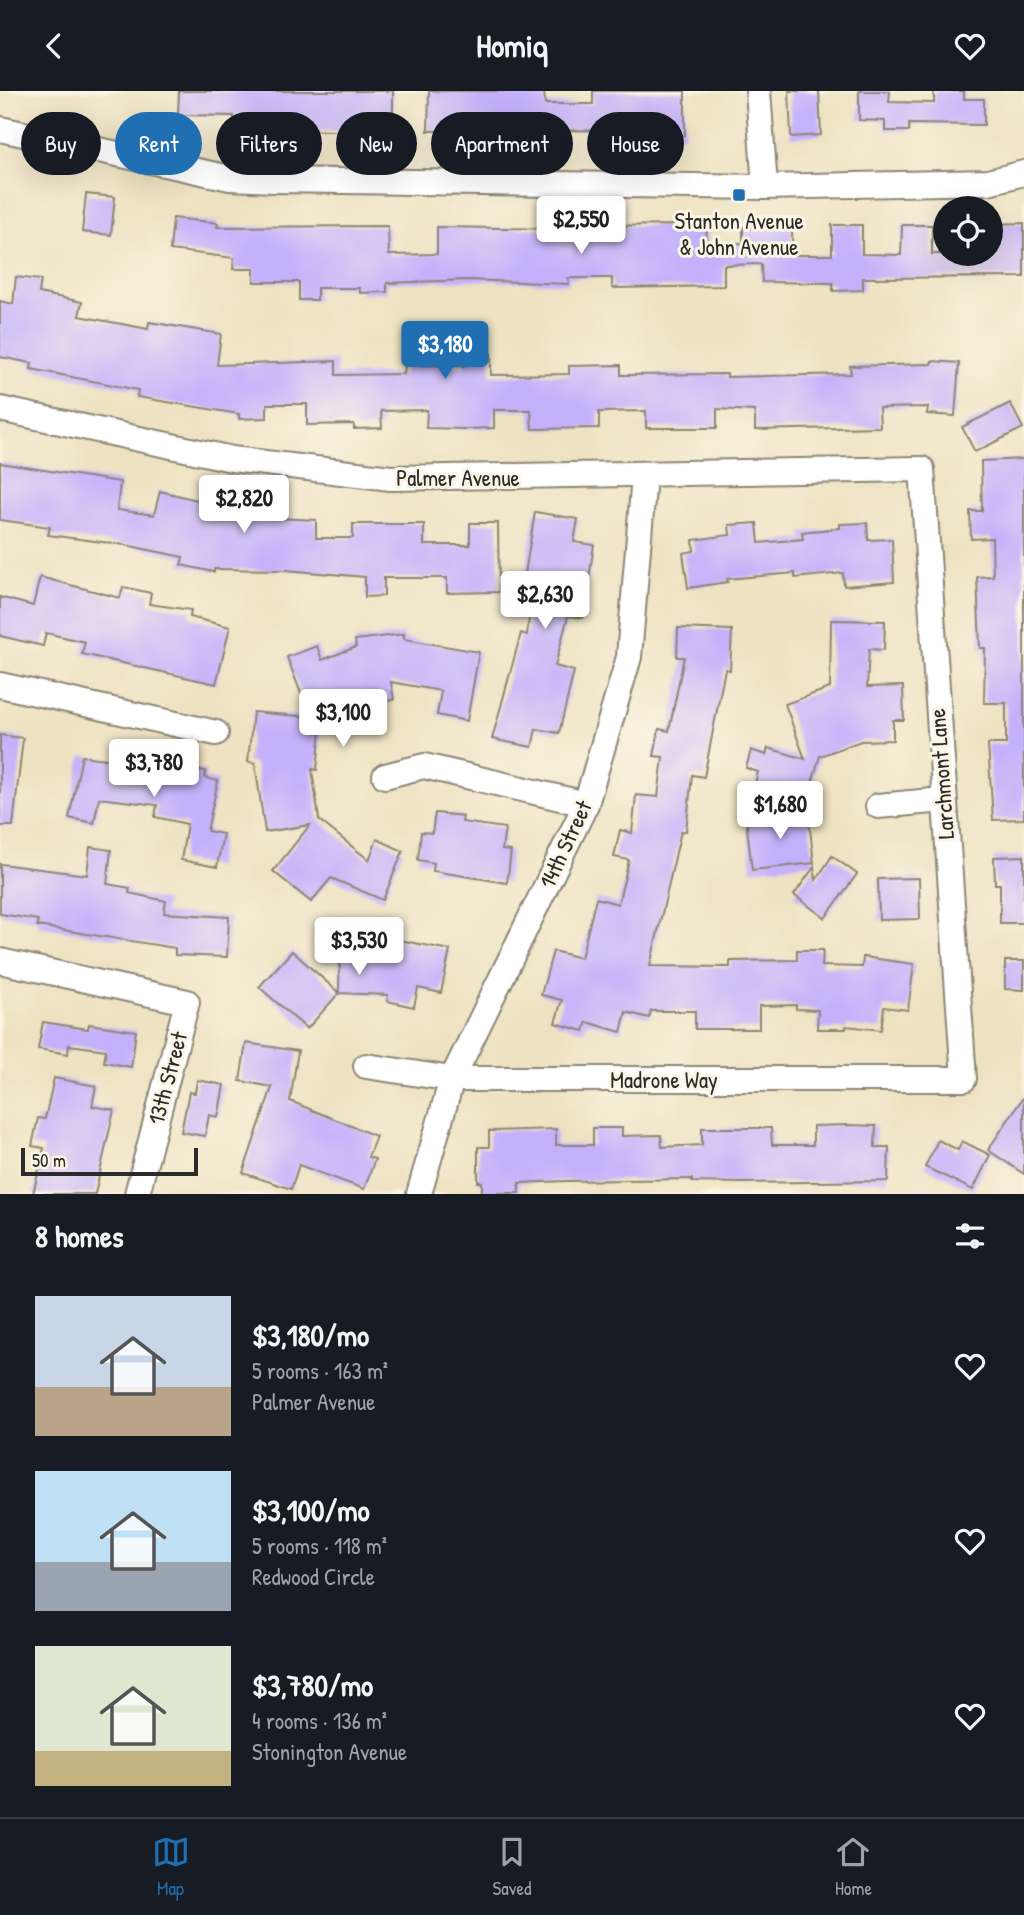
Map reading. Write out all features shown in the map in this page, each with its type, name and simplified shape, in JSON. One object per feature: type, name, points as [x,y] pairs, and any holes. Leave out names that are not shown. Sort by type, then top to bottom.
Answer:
[{"type":"street","points":[[758,91],[765,187]]},
{"type":"street","points":[[0,129],[230,178],[765,187],[988,182],[1024,173]]},
{"type":"street","name":"Palmer Avenue","points":[[0,409],[232,459],[391,478],[645,476],[922,469]]},
{"type":"street","name":"Larchmont Lane","points":[[922,469],[964,1079]]},
{"type":"street","name":"14th Street","points":[[419,1194],[452,1079],[586,804],[629,657],[645,476]]},
{"type":"street","points":[[0,685],[216,733]]},
{"type":"street","points":[[385,776],[424,766],[586,804]]},
{"type":"street","points":[[878,806],[943,800]]},
{"type":"street","name":"13th Street","points":[[0,961],[187,1002],[137,1194]]},
{"type":"street","name":"Madrone Way","points":[[366,1066],[452,1079],[964,1079]]},
{"type":"building","points":[[179,91],[393,91],[393,112],[336,112],[336,131],[322,131],[322,112],[216,112],[216,116],[202,115],[202,112],[178,112]]},
{"type":"building","points":[[429,91],[544,91],[545,104],[593,104],[593,91],[685,91],[685,135],[684,112],[587,112],[587,130],[573,130],[573,112],[431,112],[431,131],[428,131]]},
{"type":"building","points":[[789,91],[819,91],[821,135],[791,137]]},
{"type":"building","points":[[859,91],[890,91],[889,102],[934,103],[934,91],[964,91],[964,99],[984,99],[984,125],[909,124],[909,131],[885,131],[885,121],[859,120]]},
{"type":"building","points":[[86,194],[115,197],[111,235],[82,232]]},
{"type":"building","points":[[173,218],[218,223],[217,227],[388,226],[389,255],[437,254],[437,227],[567,229],[567,226],[706,225],[707,244],[743,243],[743,227],[792,226],[792,255],[832,255],[832,225],[862,225],[862,254],[901,255],[902,225],[932,225],[933,266],[1003,266],[1003,224],[1024,223],[1024,277],[863,278],[863,290],[833,291],[833,283],[762,282],[761,264],[724,265],[724,286],[612,288],[612,278],[568,278],[569,284],[468,280],[387,283],[387,292],[360,293],[360,288],[317,288],[317,300],[299,300],[299,282],[254,282],[254,269],[233,269],[234,258],[170,250]]},
{"type":"building","points":[[16,277],[41,280],[39,293],[82,302],[79,316],[148,329],[149,322],[221,334],[217,365],[336,361],[336,375],[404,374],[405,365],[464,366],[464,354],[491,354],[491,375],[569,374],[569,366],[621,365],[621,375],[727,374],[727,377],[851,374],[850,366],[931,364],[932,361],[959,363],[955,416],[927,414],[928,407],[879,408],[880,427],[755,430],[755,411],[717,409],[717,428],[646,428],[646,411],[599,412],[599,428],[532,429],[531,410],[494,410],[494,428],[465,429],[426,428],[427,410],[381,411],[382,428],[354,429],[354,424],[307,425],[307,404],[267,404],[267,418],[239,419],[239,414],[137,397],[138,390],[31,369],[32,363],[0,357],[0,301],[13,304]]},
{"type":"building","points":[[1010,403],[1023,428],[975,452],[962,427]]},
{"type":"building","points":[[1024,459],[1024,819],[993,820],[988,744],[1006,744],[1006,703],[984,703],[985,648],[980,648],[977,577],[993,576],[992,538],[971,539],[970,511],[982,511],[981,461]]},
{"type":"building","points":[[0,463],[120,482],[117,510],[154,515],[160,491],[218,505],[216,515],[316,520],[316,538],[353,538],[353,524],[424,524],[424,545],[470,545],[470,523],[498,523],[499,592],[447,593],[447,578],[384,578],[384,596],[365,597],[365,577],[286,570],[214,569],[214,572],[181,565],[183,557],[125,545],[48,535],[50,527],[0,520]]},
{"type":"building","points":[[535,512],[578,519],[574,542],[594,545],[583,618],[568,616],[555,666],[574,671],[559,733],[536,729],[532,747],[492,739],[521,633],[527,635],[532,592],[522,592]]},
{"type":"building","points":[[757,523],[759,543],[803,539],[802,532],[840,528],[840,524],[867,523],[868,540],[892,539],[894,582],[844,586],[843,573],[795,578],[795,573],[727,579],[728,582],[688,588],[683,553],[694,551],[693,540],[730,535],[729,525]]},
{"type":"building","points":[[40,577],[120,598],[123,587],[151,593],[149,604],[191,610],[190,617],[230,627],[216,684],[82,654],[85,642],[46,633],[43,646],[0,636],[0,597],[33,606]]},
{"type":"building","points":[[831,620],[885,621],[884,650],[869,649],[867,687],[903,686],[904,720],[893,720],[893,740],[861,741],[820,756],[807,800],[755,784],[758,772],[746,768],[751,750],[766,755],[768,748],[805,759],[785,704],[830,688]]},
{"type":"building","points":[[678,628],[732,630],[730,670],[725,669],[704,777],[692,775],[686,831],[681,831],[650,966],[730,967],[730,961],[797,960],[797,950],[823,950],[822,966],[862,967],[863,957],[914,964],[908,1010],[884,1007],[881,1030],[846,1026],[846,1029],[817,1029],[818,1010],[796,1009],[796,1005],[759,1006],[759,1029],[695,1029],[695,1011],[651,1011],[649,1018],[626,1012],[621,1032],[587,1022],[584,1031],[555,1023],[562,1000],[541,995],[553,951],[581,958],[596,898],[618,904],[629,860],[614,857],[620,830],[632,833],[636,795],[658,797],[663,757],[654,756],[659,729],[669,731],[684,657],[677,657]]},
{"type":"building","points":[[404,634],[404,639],[479,652],[467,721],[437,715],[441,691],[391,682],[394,700],[359,704],[363,713],[321,729],[317,770],[312,769],[319,820],[369,860],[377,839],[403,851],[383,900],[331,878],[311,902],[273,871],[310,825],[265,832],[255,763],[248,762],[253,712],[310,717],[287,657],[317,646],[322,660],[356,647],[355,640]]},
{"type":"building","points":[[0,735],[23,738],[13,826],[0,826]]},
{"type":"building","points":[[82,756],[206,771],[205,778],[218,781],[207,831],[223,834],[217,867],[181,860],[187,824],[155,817],[157,805],[99,798],[94,823],[69,818]]},
{"type":"building","points":[[808,812],[814,863],[752,870],[746,819]]},
{"type":"building","points":[[435,813],[463,816],[462,822],[505,828],[502,850],[511,851],[507,883],[433,871],[434,863],[418,860],[421,832],[432,833]]},
{"type":"building","points":[[90,847],[111,850],[107,884],[130,888],[129,893],[166,901],[164,913],[229,917],[227,957],[175,955],[175,948],[37,926],[38,920],[0,914],[0,864],[87,875]]},
{"type":"building","points":[[832,856],[857,874],[825,918],[794,895],[814,867],[816,880]]},
{"type":"building","points":[[1024,856],[1024,923],[1000,923],[1000,884],[995,884],[994,857]]},
{"type":"building","points":[[919,878],[920,919],[879,920],[878,879]]},
{"type":"building","points":[[399,940],[450,950],[441,993],[418,988],[414,1007],[387,1001],[388,995],[339,993],[340,941]]},
{"type":"building","points":[[292,951],[339,993],[307,1029],[259,987]]},
{"type":"building","points":[[1005,961],[1024,961],[1024,990],[1005,989]]},
{"type":"building","points":[[43,1022],[88,1029],[89,1024],[136,1031],[131,1067],[104,1062],[106,1050],[69,1045],[68,1054],[38,1049]]},
{"type":"building","points":[[246,1043],[298,1051],[290,1101],[376,1136],[368,1157],[375,1159],[364,1189],[299,1165],[291,1189],[243,1173],[272,1087],[240,1081]]},
{"type":"building","points":[[54,1078],[96,1086],[92,1106],[114,1110],[95,1194],[33,1194],[44,1148],[32,1146],[38,1118],[45,1119]]},
{"type":"building","points":[[197,1080],[224,1085],[218,1117],[209,1115],[205,1136],[181,1132],[189,1092],[195,1093]]},
{"type":"building","points":[[1024,1096],[1024,1174],[988,1150]]},
{"type":"building","points":[[813,1126],[876,1126],[875,1147],[889,1147],[888,1181],[567,1181],[519,1183],[519,1193],[482,1193],[482,1182],[478,1182],[478,1147],[489,1147],[489,1131],[556,1129],[556,1145],[593,1145],[593,1128],[622,1128],[622,1136],[661,1135],[662,1147],[702,1145],[702,1128],[771,1128],[772,1145],[813,1145]]},
{"type":"building","points":[[938,1140],[958,1150],[962,1141],[990,1155],[973,1190],[925,1167]]},
{"type":"place","name":"Stanton Avenue & John Avenue","points":[[739,195]]}]
